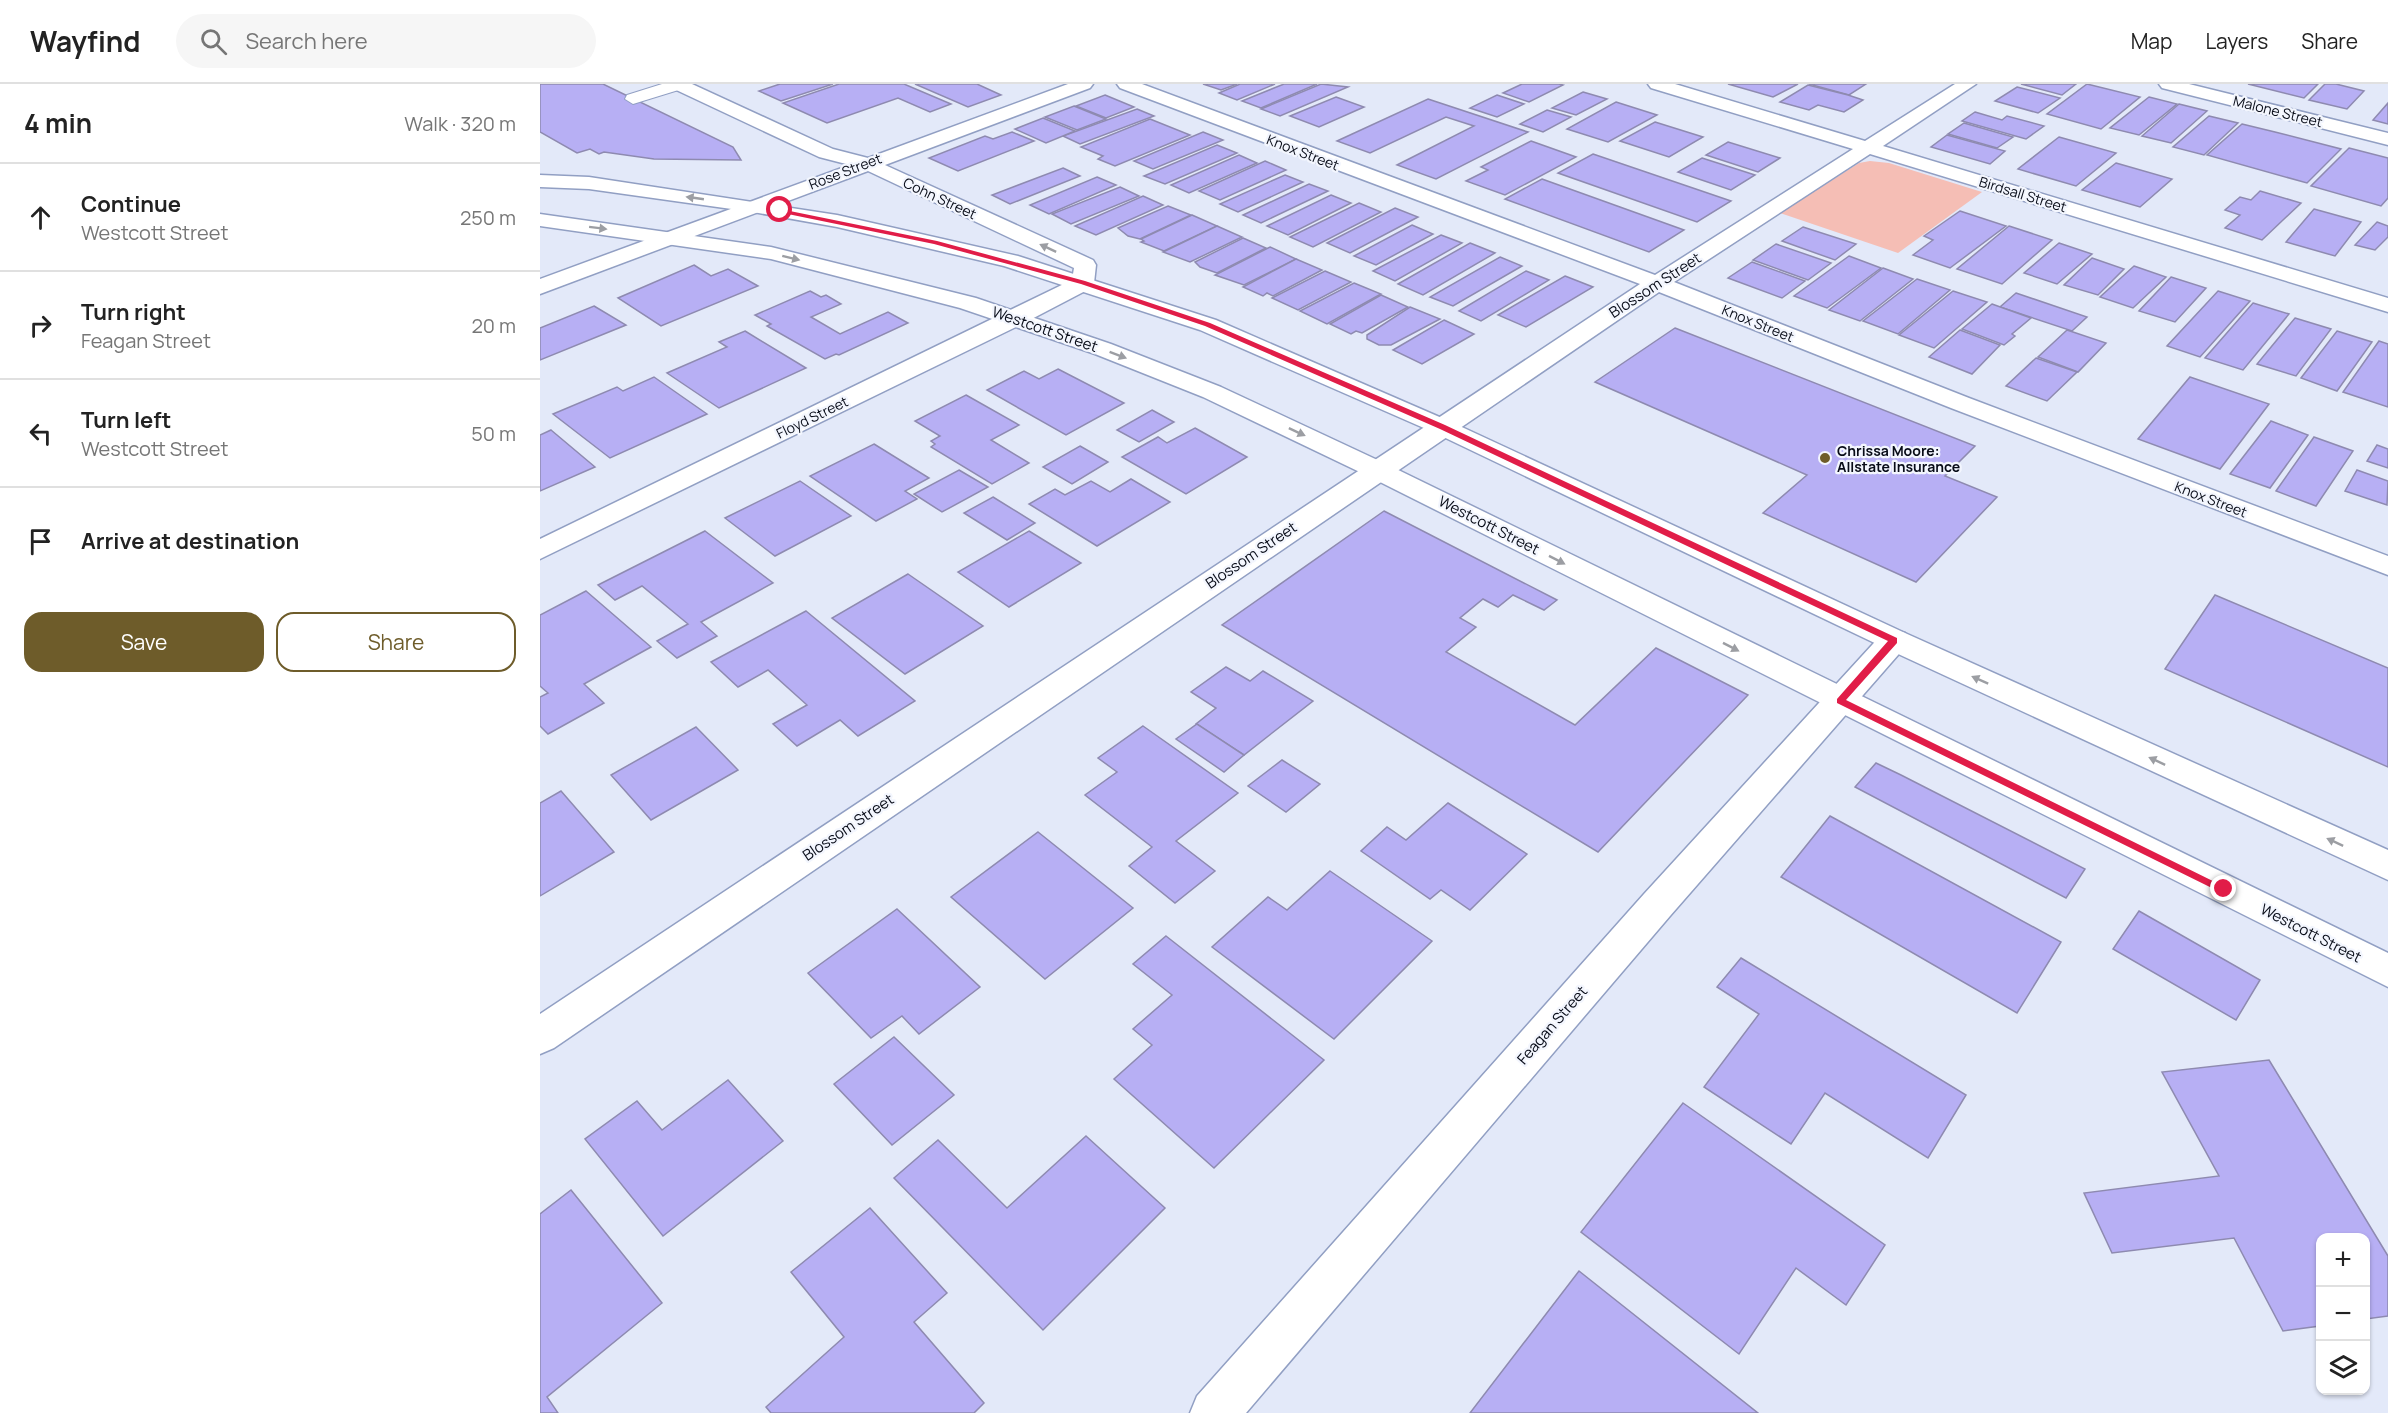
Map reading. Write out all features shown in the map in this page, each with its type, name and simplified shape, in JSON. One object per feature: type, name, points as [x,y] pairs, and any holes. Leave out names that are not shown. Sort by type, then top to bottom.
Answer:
[{"type":"street","name":"Cohn Street","points":[[679,84],[826,153],[865,163],[1085,265],[1083,283]]},
{"type":"street","name":"Rose Street","points":[[540,287],[865,163],[1084,84]]},
{"type":"street","name":"Knox Street","points":[[1126,84],[1356,172],[1657,282],[1971,407],[2388,566]]},
{"type":"street","name":"Birdsall Street","points":[[1657,84],[2388,304]]},
{"type":"street","name":"Blossom Street","points":[[540,1036],[1657,282],[1967,84]]},
{"type":"street","name":"Malone Street","points":[[2168,84],[2388,139]]},
{"type":"street","points":[[540,181],[589,183],[753,206],[934,242],[1083,283],[1208,325],[1442,427],[1893,640],[2388,866]]},
{"type":"street","name":"Westcott Street","points":[[540,220],[771,253],[1016,318],[1212,392],[1377,470],[2388,971]]},
{"type":"street","name":"Floyd Street","points":[[540,550],[1016,318],[1083,283]]},
{"type":"street","name":"Feagan Street","points":[[1214,1413],[1649,914],[1893,640]]},
{"type":"lane","points":[[633,99],[679,84]]},
{"type":"shaded area","points":[[1870,161],[1889,163],[1982,192],[1898,253],[1780,213],[1859,163]]},
{"type":"building","points":[[540,84],[603,84],[733,147],[741,160],[654,159],[604,152],[599,154],[590,149],[577,153],[540,132]]},
{"type":"building","points":[[780,84],[833,84],[781,101],[759,91]]},
{"type":"building","points":[[839,84],[904,84],[951,104],[930,112],[898,98],[827,123],[783,103]]},
{"type":"building","points":[[915,84],[977,84],[1001,95],[968,107]]},
{"type":"building","points":[[1203,84],[1237,84],[1221,90]]},
{"type":"building","points":[[1240,84],[1275,84],[1237,100],[1219,93]]},
{"type":"building","points":[[1284,84],[1317,84],[1261,108],[1242,101]]},
{"type":"building","points":[[1321,84],[1348,87],[1280,116],[1261,109]]},
{"type":"building","points":[[1522,84],[1563,85],[1529,102],[1503,93]]},
{"type":"building","points":[[1728,84],[1798,84],[1773,97]]},
{"type":"building","points":[[1809,84],[1866,84],[1849,95]]},
{"type":"building","points":[[2021,84],[2076,84],[2062,95]]},
{"type":"building","points":[[2087,84],[2140,97],[2101,129],[2047,114]]},
{"type":"building","points":[[2248,84],[2318,84],[2304,98]]},
{"type":"building","points":[[2325,84],[2336,84],[2364,91],[2347,109],[2309,100]]},
{"type":"building","points":[[1808,85],[1863,100],[1844,112],[1818,105],[1809,110],[1780,102]]},
{"type":"building","points":[[2017,87],[2060,98],[2038,113],[1995,101]]},
{"type":"building","points":[[1583,92],[1607,99],[1576,115],[1552,108]]},
{"type":"building","points":[[1105,95],[1134,107],[1106,118],[1076,106]]},
{"type":"building","points":[[1497,95],[1524,104],[1497,117],[1470,108]]},
{"type":"building","points":[[1336,97],[1364,107],[1319,127],[1290,116]]},
{"type":"building","points":[[2149,97],[2177,104],[2139,135],[2110,128]]},
{"type":"building","points":[[1428,99],[1528,132],[1436,179],[1397,165],[1474,126],[1446,117],[1370,153],[1337,141]]},
{"type":"building","points":[[1616,102],[1657,115],[1608,142],[1567,129]]},
{"type":"building","points":[[2388,103],[2388,124],[2373,120]]},
{"type":"building","points":[[2179,104],[2207,111],[2171,143],[2142,136]]},
{"type":"building","points":[[1074,106],[1106,119],[1077,130],[1045,117]]},
{"type":"building","points":[[1137,109],[1154,116],[1080,144],[1063,136]]},
{"type":"building","points":[[1547,110],[1571,117],[1543,132],[1520,124]]},
{"type":"building","points":[[1975,112],[2002,120],[2007,116],[2044,126],[2026,139],[1962,121]]},
{"type":"building","points":[[2209,116],[2238,123],[2204,155],[2173,147]]},
{"type":"building","points":[[1043,118],[1075,131],[1046,143],[1015,129]]},
{"type":"building","points":[[1150,119],[1190,135],[1115,166],[1098,159],[1103,156],[1081,147]]},
{"type":"building","points":[[1655,122],[1703,137],[1669,157],[1620,141]]},
{"type":"building","points":[[1964,123],[2013,137],[1997,148],[1948,134]]},
{"type":"building","points":[[2242,124],[2341,149],[2307,183],[2207,155]]},
{"type":"building","points":[[1012,132],[1034,141],[958,171],[929,158],[985,136],[993,139]]},
{"type":"building","points":[[1203,132],[1223,140],[1153,169],[1134,161]]},
{"type":"building","points":[[1947,135],[2005,151],[1990,164],[1931,147]]},
{"type":"building","points":[[2059,137],[2116,153],[2076,186],[2018,169]]},
{"type":"building","points":[[1531,141],[1576,157],[1505,195],[1466,181],[1488,170],[1481,167]]},
{"type":"building","points":[[1728,142],[1780,158],[1758,172],[1706,155]]},
{"type":"building","points":[[1217,145],[1237,153],[1165,184],[1144,176]]},
{"type":"building","points":[[2349,148],[2388,158],[2388,198],[2381,206],[2311,186]]},
{"type":"building","points":[[1593,154],[1731,201],[1697,222],[1558,173]]},
{"type":"building","points":[[1239,155],[1257,163],[1189,193],[1171,185]]},
{"type":"building","points":[[1702,158],[1755,175],[1731,190],[1678,172]]},
{"type":"building","points":[[1265,161],[1286,170],[1220,200],[1199,191]]},
{"type":"building","points":[[2116,163],[2172,179],[2140,207],[2082,190]]},
{"type":"building","points":[[1063,168],[1080,176],[1010,204],[992,195]]},
{"type":"building","points":[[1285,175],[1303,182],[1238,212],[1220,204]]},
{"type":"building","points":[[1097,177],[1116,185],[1049,214],[1030,205]]},
{"type":"building","points":[[1542,179],[1684,230],[1649,252],[1505,199]]},
{"type":"building","points":[[1309,184],[1328,191],[1261,223],[1243,215]]},
{"type":"building","points":[[1120,187],[1139,196],[1071,224],[1052,214]]},
{"type":"building","points":[[2260,191],[2301,203],[2262,240],[2225,228],[2240,215],[2225,210],[2240,197],[2251,200]]},
{"type":"building","points":[[1331,195],[1351,203],[1288,235],[1267,226]]},
{"type":"building","points":[[1143,196],[1163,205],[1096,235],[1075,226]]},
{"type":"building","points":[[1359,203],[1381,212],[1313,247],[1290,237]]},
{"type":"building","points":[[1168,206],[1191,215],[1140,239],[1128,236],[1118,228]]},
{"type":"building","points":[[1395,208],[1418,217],[1350,253],[1327,243]]},
{"type":"building","points":[[2314,209],[2361,222],[2335,256],[2286,242]]},
{"type":"building","points":[[1960,211],[2006,226],[1950,268],[1913,255],[1933,240],[1924,236]]},
{"type":"building","points":[[1192,215],[1217,226],[1164,251],[1141,242],[1144,241],[1141,239]]},
{"type":"building","points":[[2377,222],[2388,226],[2388,237],[2375,250],[2355,245]]},
{"type":"building","points":[[1412,225],[1433,234],[1376,265],[1354,256]]},
{"type":"building","points":[[1217,226],[1242,237],[1190,262],[1163,252]]},
{"type":"building","points":[[2009,226],[2052,240],[2002,284],[1957,269]]},
{"type":"building","points":[[1803,227],[1856,244],[1835,260],[1782,241]]},
{"type":"building","points":[[1441,235],[1462,243],[1395,281],[1373,271]]},
{"type":"building","points":[[1243,238],[1266,248],[1217,273],[1200,267],[1195,262]]},
{"type":"building","points":[[1470,243],[1495,253],[1423,295],[1398,284]]},
{"type":"building","points":[[2059,243],[2092,254],[2057,284],[2024,273]]},
{"type":"building","points":[[1776,244],[1831,263],[1808,280],[1753,260]]},
{"type":"building","points":[[1270,247],[1296,259],[1244,285],[1215,275]]},
{"type":"building","points":[[1849,256],[1881,268],[1827,308],[1794,296]]},
{"type":"building","points":[[1500,257],[1522,266],[1453,306],[1430,297]]},
{"type":"building","points":[[2092,258],[2124,269],[2098,295],[2064,285]]},
{"type":"building","points":[[1296,259],[1322,270],[1273,296],[1267,293],[1263,296],[1243,287]]},
{"type":"building","points":[[1752,262],[1805,281],[1782,298],[1728,278]]},
{"type":"building","points":[[694,265],[711,276],[728,269],[758,286],[661,326],[618,298]]},
{"type":"building","points":[[2134,266],[2166,277],[2133,308],[2100,297]]},
{"type":"building","points":[[1883,268],[1913,279],[1860,321],[1829,310]]},
{"type":"building","points":[[1325,271],[1351,282],[1298,310],[1272,298]]},
{"type":"building","points":[[1526,271],[1549,280],[1481,321],[1459,311]]},
{"type":"building","points":[[1565,276],[1593,287],[1526,327],[1498,315]]},
{"type":"building","points":[[2171,277],[2206,288],[2175,322],[2139,311]]},
{"type":"building","points":[[1917,279],[1950,290],[1898,334],[1863,321]]},
{"type":"building","points":[[1354,283],[1381,294],[1327,324],[1300,311]]},
{"type":"building","points":[[810,291],[821,297],[826,295],[841,304],[811,317],[840,334],[888,312],[908,323],[839,355],[825,359],[767,326],[771,324],[755,315]]},
{"type":"building","points":[[1953,291],[1987,302],[1934,348],[1899,335]]},
{"type":"building","points":[[2218,291],[2250,301],[2200,357],[2167,346]]},
{"type":"building","points":[[2016,293],[2087,317],[2072,331],[2000,307]]},
{"type":"building","points":[[1381,295],[1408,307],[1362,333],[1356,331],[1351,334],[1330,324]]},
{"type":"building","points":[[2253,303],[2289,314],[2243,370],[2205,358]]},
{"type":"building","points":[[1992,304],[2031,318],[2012,334],[2015,336],[2004,345],[1962,329]]},
{"type":"building","points":[[594,306],[626,325],[540,360],[540,328]]},
{"type":"building","points":[[1410,307],[1440,319],[1391,345],[1379,345],[1367,339],[1367,335]]},
{"type":"building","points":[[2295,318],[2331,329],[2296,376],[2257,364]]},
{"type":"building","points":[[1444,320],[1474,334],[1422,364],[1393,350]]},
{"type":"building","points":[[1675,328],[1975,446],[1945,476],[1997,497],[1916,582],[1763,513],[1807,475],[1595,382]]},
{"type":"building","points":[[1960,330],[2000,345],[1972,374],[1929,357]]},
{"type":"building","points":[[2067,330],[2106,343],[2078,372],[2038,357]]},
{"type":"building","points":[[745,331],[806,368],[719,408],[667,373],[727,347],[719,342]]},
{"type":"building","points":[[2337,331],[2372,342],[2337,391],[2301,378]]},
{"type":"building","points":[[2379,341],[2388,344],[2388,407],[2343,392]]},
{"type":"building","points":[[2036,358],[2077,372],[2047,401],[2006,386]]},
{"type":"building","points":[[1058,369],[1124,403],[1066,435],[987,390],[1024,371],[1039,379]]},
{"type":"building","points":[[654,377],[707,414],[610,458],[553,414],[617,387],[623,391]]},
{"type":"building","points":[[2190,377],[2269,404],[2220,469],[2138,439]]},
{"type":"building","points":[[966,395],[1019,425],[991,440],[1029,463],[992,484],[931,447],[935,444],[931,441],[940,436],[915,421]]},
{"type":"building","points":[[1152,410],[1174,422],[1139,442],[1117,430]]},
{"type":"building","points":[[2271,421],[2308,435],[2270,488],[2230,474]]},
{"type":"building","points":[[1195,428],[1247,457],[1186,494],[1122,457],[1158,437],[1167,443]]},
{"type":"building","points":[[551,430],[595,467],[540,491],[540,435]]},
{"type":"building","points":[[2314,437],[2353,451],[2316,506],[2276,491]]},
{"type":"building","points":[[874,444],[929,478],[905,491],[917,499],[876,521],[810,476]]},
{"type":"building","points":[[2377,445],[2388,449],[2388,468],[2367,461]]},
{"type":"building","points":[[1080,446],[1108,462],[1072,484],[1043,467]]},
{"type":"building","points":[[959,470],[988,487],[942,512],[914,494]]},
{"type":"building","points":[[2357,470],[2388,481],[2387,505],[2345,491]]},
{"type":"building","points":[[1131,479],[1170,502],[1097,546],[1029,504],[1055,489],[1065,495],[1091,481],[1110,492]]},
{"type":"building","points":[[800,481],[851,516],[775,556],[725,518]]},
{"type":"building","points":[[993,497],[1035,523],[1007,540],[964,513]]},
{"type":"building","points":[[1384,511],[1557,600],[1544,610],[1513,595],[1498,607],[1483,599],[1460,618],[1476,627],[1446,652],[1575,725],[1656,648],[1748,695],[1598,852],[1222,625]]},
{"type":"building","points":[[705,531],[773,583],[701,622],[717,636],[677,658],[657,641],[688,624],[642,586],[615,600],[598,585]]},
{"type":"building","points":[[1029,531],[1081,563],[1009,607],[958,572]]},
{"type":"building","points":[[908,574],[983,626],[905,674],[832,618]]},
{"type":"building","points":[[586,591],[651,647],[584,684],[604,703],[548,734],[540,726],[540,697],[548,693],[540,686],[540,615]]},
{"type":"building","points":[[2215,595],[2388,668],[2388,767],[2165,669]]},
{"type":"building","points":[[806,611],[915,701],[858,736],[840,720],[797,746],[773,724],[807,705],[768,670],[738,687],[711,662]]},
{"type":"building","points":[[1226,667],[1250,681],[1263,671],[1313,701],[1244,755],[1196,724],[1216,708],[1191,692]]},
{"type":"building","points":[[1197,724],[1244,755],[1224,772],[1176,739]]},
{"type":"building","points":[[1143,726],[1238,793],[1176,841],[1215,871],[1175,903],[1129,866],[1152,847],[1085,795],[1117,772],[1098,758]]},
{"type":"building","points":[[696,727],[738,770],[651,820],[611,775]]},
{"type":"building","points":[[1282,760],[1320,784],[1286,812],[1248,786]]},
{"type":"building","points":[[1876,763],[2085,869],[2066,898],[1855,787]]},
{"type":"building","points":[[561,791],[614,852],[540,896],[540,803]]},
{"type":"building","points":[[1448,803],[1527,854],[1470,910],[1441,890],[1430,899],[1361,851],[1387,827],[1406,840]]},
{"type":"building","points":[[1830,816],[2061,942],[2017,1013],[1781,877]]},
{"type":"building","points":[[1038,832],[1133,908],[1045,979],[951,897]]},
{"type":"building","points":[[1330,871],[1432,941],[1334,1039],[1212,947],[1268,897],[1287,910]]},
{"type":"building","points":[[897,909],[980,987],[919,1034],[902,1016],[871,1038],[808,973]]},
{"type":"building","points":[[2139,911],[2260,980],[2236,1020],[2113,949]]},
{"type":"building","points":[[1166,936],[1324,1060],[1214,1168],[1114,1079],[1152,1045],[1133,1029],[1172,995],[1133,964]]},
{"type":"building","points":[[1741,958],[1966,1095],[1928,1158],[1825,1093],[1791,1144],[1704,1087],[1759,1014],[1717,987]]},
{"type":"building","points":[[894,1037],[954,1095],[892,1145],[834,1084]]},
{"type":"building","points":[[2269,1060],[2388,1256],[2388,1316],[2370,1318],[2370,1233],[2316,1233],[2316,1327],[2283,1331],[2234,1238],[2112,1253],[2084,1193],[2219,1176],[2162,1072]]},
{"type":"building","points":[[728,1080],[783,1141],[663,1236],[585,1139],[637,1101],[662,1130]]},
{"type":"building","points":[[1683,1103],[1885,1245],[1846,1305],[1796,1268],[1739,1354],[1581,1232]]},
{"type":"building","points":[[1086,1136],[1165,1208],[1043,1330],[894,1178],[938,1140],[1007,1208]]},
{"type":"building","points":[[571,1190],[662,1303],[547,1397],[558,1413],[540,1413],[540,1214]]},
{"type":"building","points":[[870,1208],[947,1293],[914,1322],[984,1403],[974,1413],[771,1413],[766,1407],[844,1337],[791,1272]]},
{"type":"building","points":[[1579,1271],[1758,1413],[1470,1413]]},
{"type":"place","name":"Chrissa Moore: Allstate Insurance","points":[[1825,458]]},
{"type":"route","points":[[780,210],[934,242],[1010,261],[1083,283],[1208,325],[1280,354],[1442,427],[1893,640],[1840,701],[2224,889]]}]
